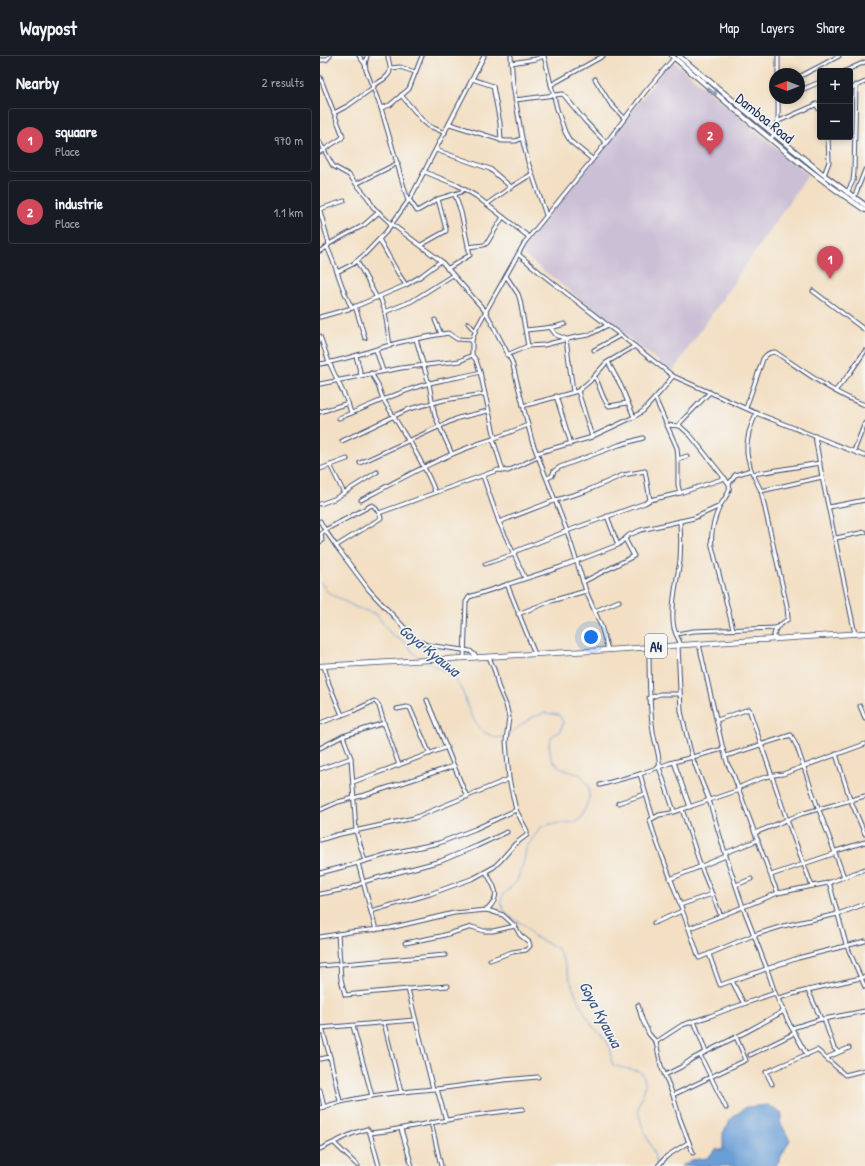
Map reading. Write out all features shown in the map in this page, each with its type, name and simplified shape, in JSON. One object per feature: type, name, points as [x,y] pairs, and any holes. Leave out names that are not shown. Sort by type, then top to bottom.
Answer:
[{"type":"highway","name":"A4","points":[[322,666],[608,650],[865,633]]},
{"type":"main road","name":"Damboa Road","points":[[675,57],[742,107],[824,175],[865,205]]},
{"type":"main road","name":"Damboa Road","points":[[686,65],[709,88],[771,139],[823,180],[865,210]]},
{"type":"main road","points":[[739,112],[742,107]]},
{"type":"street","points":[[320,60],[326,60],[330,56]]},
{"type":"street","points":[[360,56],[365,64],[381,108],[409,200],[417,211],[438,199],[455,195],[464,189]]},
{"type":"street","points":[[365,64],[367,56]]},
{"type":"street","points":[[334,113],[349,105],[390,73],[391,68],[388,56]]},
{"type":"street","points":[[381,108],[390,105],[409,89],[422,56]]},
{"type":"street","points":[[338,272],[357,261],[379,239],[409,200],[450,124],[484,56]]},
{"type":"street","points":[[511,56],[515,100],[522,138],[546,215]]},
{"type":"street","points":[[511,63],[536,59],[544,56],[565,132],[570,141],[592,159]]},
{"type":"street","points":[[551,85],[603,56]]},
{"type":"street","points":[[778,68],[778,57],[782,56]]},
{"type":"street","points":[[805,74],[839,56]]},
{"type":"street","points":[[503,471],[494,438],[480,372],[476,360],[472,355],[471,346],[475,332],[529,237],[606,143],[645,92],[675,57]]},
{"type":"street","points":[[852,68],[865,62]]},
{"type":"street","points":[[391,68],[400,67],[415,72]]},
{"type":"street","points":[[320,77],[343,136],[322,151]]},
{"type":"street","points":[[472,79],[493,86],[500,123],[501,141]]},
{"type":"street","points":[[595,79],[610,103],[625,119]]},
{"type":"street","points":[[853,88],[865,82]]},
{"type":"street","points":[[805,88],[817,83]]},
{"type":"street","points":[[847,193],[853,181],[854,172],[856,86]]},
{"type":"street","points":[[515,100],[564,94],[585,121],[606,143]]},
{"type":"street","points":[[401,95],[422,120],[429,126],[445,133]]},
{"type":"street","points":[[771,139],[776,131],[778,121],[778,104]]},
{"type":"street","points":[[778,121],[788,118],[816,104]]},
{"type":"street","points":[[450,124],[501,141],[509,142],[522,138]]},
{"type":"street","points":[[824,175],[829,162],[828,140]]},
{"type":"street","points":[[320,143],[322,151],[333,166],[349,175],[368,198],[373,207],[389,222],[441,261],[486,312],[514,370],[528,425],[538,455],[567,530],[586,591],[601,626],[608,650]]},
{"type":"street","points":[[436,150],[490,169],[511,187]]},
{"type":"street","points":[[356,184],[398,163]]},
{"type":"street","points":[[854,198],[865,170]]},
{"type":"street","points":[[425,172],[464,189],[487,204],[529,237]]},
{"type":"street","points":[[487,204],[532,174]]},
{"type":"street","points":[[447,269],[470,255],[461,212],[455,195]]},
{"type":"street","points":[[421,245],[446,231],[438,199]]},
{"type":"street","points":[[344,201],[320,210],[328,245],[346,298],[354,307],[365,338]]},
{"type":"street","points":[[320,251],[364,224],[379,212]]},
{"type":"street","points":[[468,247],[488,243],[503,217]]},
{"type":"street","points":[[379,239],[406,285]]},
{"type":"street","points":[[518,254],[673,376],[756,413],[854,450],[865,456]]},
{"type":"street","points":[[357,261],[385,312],[390,346]]},
{"type":"street","points":[[320,317],[354,307],[406,285],[441,261]]},
{"type":"street","points":[[385,312],[421,296],[453,275]]},
{"type":"street","points":[[506,276],[518,294],[528,346]]},
{"type":"street","points":[[814,291],[865,330]]},
{"type":"street","points":[[435,320],[441,334]]},
{"type":"street","points":[[468,323],[475,332]]},
{"type":"street","points":[[526,330],[550,327],[554,328],[565,324]]},
{"type":"street","points":[[507,355],[528,346],[544,345],[589,335],[608,325]]},
{"type":"street","points":[[550,327],[556,335],[566,339]]},
{"type":"street","points":[[320,364],[356,356],[416,338],[441,334],[448,333],[457,340],[472,340]]},
{"type":"street","points":[[594,350],[621,335]]},
{"type":"street","points":[[320,336],[336,380],[348,403],[351,413]]},
{"type":"street","points":[[416,338],[435,416],[452,454]]},
{"type":"street","points":[[566,339],[573,392]]},
{"type":"street","points":[[523,406],[578,390],[585,386],[608,362],[635,346]]},
{"type":"street","points":[[376,350],[383,371]]},
{"type":"street","points":[[835,391],[865,351]]},
{"type":"street","points":[[746,408],[763,359],[766,354],[770,352],[775,352],[835,391],[853,401],[865,405]]},
{"type":"street","points":[[320,384],[383,371],[460,361],[472,355]]},
{"type":"street","points":[[356,356],[361,375]]},
{"type":"street","points":[[608,362],[634,417]]},
{"type":"street","points":[[339,418],[383,399],[428,384],[480,372]]},
{"type":"street","points":[[372,373],[383,399],[431,480],[435,492]]},
{"type":"street","points":[[594,376],[598,382],[602,397],[609,406],[627,403]]},
{"type":"street","points":[[379,513],[498,470],[508,471],[538,455],[592,437],[634,417],[643,411],[673,376]]},
{"type":"street","points":[[578,390],[592,437]]},
{"type":"street","points":[[679,426],[680,423],[710,392]]},
{"type":"street","points":[[342,440],[409,410],[484,394]]},
{"type":"street","points":[[556,396],[571,444]]},
{"type":"street","points":[[655,398],[677,448],[678,485],[680,493]]},
{"type":"street","points":[[320,412],[348,403]]},
{"type":"street","points":[[360,463],[458,418],[488,411]]},
{"type":"street","points":[[676,634],[694,631],[776,628],[788,619],[787,606],[761,491],[752,472],[747,454],[747,444],[756,413]]},
{"type":"street","points":[[854,450],[865,423]]},
{"type":"street","points":[[361,500],[452,454],[528,425]]},
{"type":"street","points":[[666,425],[679,426],[691,436],[729,484],[730,492],[720,506],[711,536],[712,546],[733,630]]},
{"type":"street","points":[[815,436],[822,477],[855,634]]},
{"type":"street","points":[[547,478],[552,476],[554,471],[560,468],[619,445],[643,438]]},
{"type":"street","points":[[678,460],[687,456]]},
{"type":"street","points":[[320,469],[347,459]]},
{"type":"street","points":[[729,484],[735,476],[752,472],[820,463]]},
{"type":"street","points":[[330,465],[344,493]]},
{"type":"street","points":[[499,522],[556,500],[586,491],[624,475],[644,471],[650,500]]},
{"type":"street","points":[[320,504],[344,493],[377,472]]},
{"type":"street","points":[[483,476],[499,522],[525,578]]},
{"type":"street","points":[[761,491],[822,477]]},
{"type":"street","points":[[485,564],[514,554],[516,551],[567,530],[650,500],[680,493],[725,478]]},
{"type":"street","points":[[829,507],[865,500]]},
{"type":"street","points":[[320,542],[322,541],[321,534],[325,530],[372,505],[374,506],[381,518],[336,546]]},
{"type":"street","points":[[464,658],[466,602],[469,597],[576,561],[618,545],[629,534],[694,518],[720,506]]},
{"type":"street","points":[[607,516],[618,545]]},
{"type":"street","points":[[320,521],[336,546],[369,590],[415,639],[427,645],[470,651],[477,657]]},
{"type":"street","points":[[680,521],[680,560],[674,606],[673,628],[680,645],[681,711],[692,758],[709,800],[743,907],[775,993],[784,1011]]},
{"type":"street","points":[[836,538],[865,532]]},
{"type":"street","points":[[583,582],[634,556],[625,539]]},
{"type":"street","points":[[507,584],[535,654]]},
{"type":"street","points":[[518,614],[551,601],[586,591]]},
{"type":"street","points":[[594,611],[619,601]]},
{"type":"street","points":[[773,639],[776,628]]},
{"type":"street","points":[[699,644],[728,765],[739,789],[778,893]]},
{"type":"street","points":[[648,647],[649,698],[655,744],[660,763],[659,767],[674,811]]},
{"type":"street","points":[[371,911],[430,894],[474,878],[494,867],[515,844],[527,835],[527,831],[516,810],[509,779],[506,741],[508,716],[506,705],[489,657]]},
{"type":"street","points":[[322,666],[342,715]]},
{"type":"street","points":[[649,698],[660,694],[680,694]]},
{"type":"street","points":[[427,700],[467,797]]},
{"type":"street","points":[[320,723],[374,701],[376,702],[379,706],[399,765]]},
{"type":"street","points":[[860,706],[865,718]]},
{"type":"street","points":[[397,709],[407,707],[410,708],[430,754]]},
{"type":"street","points":[[717,720],[749,709],[787,820],[812,886]]},
{"type":"street","points":[[320,748],[343,736],[384,723]]},
{"type":"street","points":[[726,756],[761,743],[791,735],[797,747],[844,877]]},
{"type":"street","points":[[343,736],[350,758],[356,831],[365,861]]},
{"type":"street","points":[[865,744],[783,774],[772,775],[752,781],[739,789],[690,807],[659,815],[650,820],[653,833],[682,912],[690,928],[699,958],[754,935],[783,926],[837,914],[865,904]]},
{"type":"street","points":[[353,782],[447,747]]},
{"type":"street","points":[[600,785],[640,774],[674,762],[723,749]]},
{"type":"street","points":[[836,754],[850,799],[865,834]]},
{"type":"street","points":[[320,769],[350,758]]},
{"type":"street","points":[[674,762],[690,807]]},
{"type":"street","points":[[320,810],[353,797],[365,795],[454,766]]},
{"type":"street","points":[[640,774],[653,818]]},
{"type":"street","points":[[320,840],[336,835],[414,818],[509,779]]},
{"type":"street","points":[[618,803],[645,794]]},
{"type":"street","points":[[755,833],[819,808],[865,796]]},
{"type":"street","points":[[682,809],[701,867],[721,916]]},
{"type":"street","points":[[320,872],[392,853],[439,843],[475,829],[516,810]]},
{"type":"street","points":[[320,894],[351,888],[363,882],[441,861],[507,832]]},
{"type":"street","points":[[670,879],[701,867],[758,840]]},
{"type":"street","points":[[771,875],[865,842]]},
{"type":"street","points":[[358,863],[376,930]]},
{"type":"street","points":[[690,928],[778,893],[829,882],[865,869]]},
{"type":"street","points":[[486,872],[495,888],[496,896],[494,903],[487,910]]},
{"type":"street","points":[[736,884],[751,879]]},
{"type":"street","points":[[829,882],[837,914],[860,978],[865,987]]},
{"type":"street","points":[[680,905],[712,894]]},
{"type":"street","points":[[320,937],[390,928],[454,913],[487,910],[502,915],[515,926],[520,935],[529,942],[530,946],[526,950],[512,952],[490,960]]},
{"type":"street","points":[[654,923],[682,912]]},
{"type":"street","points":[[405,943],[441,936],[472,927],[484,931],[493,931],[515,926]]},
{"type":"street","points":[[338,934],[340,964],[345,995],[448,986]]},
{"type":"street","points":[[709,954],[720,985],[798,958],[865,941]]},
{"type":"street","points":[[320,966],[445,955]]},
{"type":"street","points":[[807,1055],[778,998],[865,977]]},
{"type":"street","points":[[732,981],[744,1004]]},
{"type":"street","points":[[408,989],[415,1020],[435,1089],[446,1120]]},
{"type":"street","points":[[808,990],[834,1048],[838,1052]]},
{"type":"street","points":[[656,1042],[682,1025],[775,993]]},
{"type":"street","points":[[638,1005],[642,1019],[649,1034],[656,1042],[661,1066],[673,1095],[680,1119],[693,1153]]},
{"type":"street","points":[[665,1075],[784,1011]]},
{"type":"street","points":[[792,1028],[822,1019],[865,1011]]},
{"type":"street","points":[[340,1101],[330,1057],[321,1028],[415,1020]]},
{"type":"street","points":[[694,1021],[706,1052]]},
{"type":"street","points":[[384,1023],[401,1092]]},
{"type":"street","points":[[354,1026],[372,1096]]},
{"type":"street","points":[[750,1055],[795,1033]]},
{"type":"street","points":[[673,1095],[746,1060],[736,1037]]},
{"type":"street","points":[[826,1058],[849,1048]]},
{"type":"street","points":[[772,1084],[766,1072],[817,1050],[844,1075],[865,1070]]},
{"type":"street","points":[[700,1055],[726,1108]]},
{"type":"street","points":[[320,1059],[330,1057]]},
{"type":"street","points":[[320,1108],[340,1101],[401,1092],[504,1080],[538,1078]]},
{"type":"street","points":[[320,1090],[324,1106]]},
{"type":"street","points":[[370,1133],[523,1108]]},
{"type":"street","points":[[431,1122],[441,1166]]},
{"type":"street","points":[[320,1149],[354,1133],[367,1129],[370,1133],[379,1166]]},
{"type":"street","points":[[400,1129],[412,1166]]},
{"type":"street","points":[[658,1166],[667,1156],[689,1142]]},
{"type":"street","points":[[334,1143],[358,1166]]},
{"type":"shaded area","points":[[672,60],[808,175],[672,372],[520,252]]},
{"type":"water","points":[[768,1105],[782,1114],[780,1122],[790,1140],[776,1166],[681,1166],[692,1160],[707,1158],[716,1149],[723,1150],[723,1133],[731,1119],[746,1107]]},
{"type":"waterway","name":"Goya Kyauwa","points":[[320,582],[329,593],[355,607],[376,614],[391,634],[407,644],[413,653],[421,658]]},
{"type":"waterway","name":"Goya Kyauwa","points":[[427,662],[444,671],[454,679],[462,690],[470,713],[480,730],[496,738],[505,736]]},
{"type":"waterway","name":"Goya Kyauwa","points":[[508,735],[531,718],[545,713],[559,715],[563,722],[561,731],[552,736],[549,744],[551,759],[562,769],[581,775],[589,787],[589,800],[581,818],[576,822],[551,824],[541,827],[526,848],[524,861],[517,881],[502,896],[501,904],[507,915],[526,926],[533,936],[557,948],[564,961],[579,1003],[592,1025],[607,1042],[611,1049],[611,1059],[613,1065],[642,1073],[645,1084],[639,1104],[639,1115],[657,1165]]},
{"type":"place","name":"industrie","points":[[710,155]]},
{"type":"place","name":"squaare","points":[[830,279]]}]
